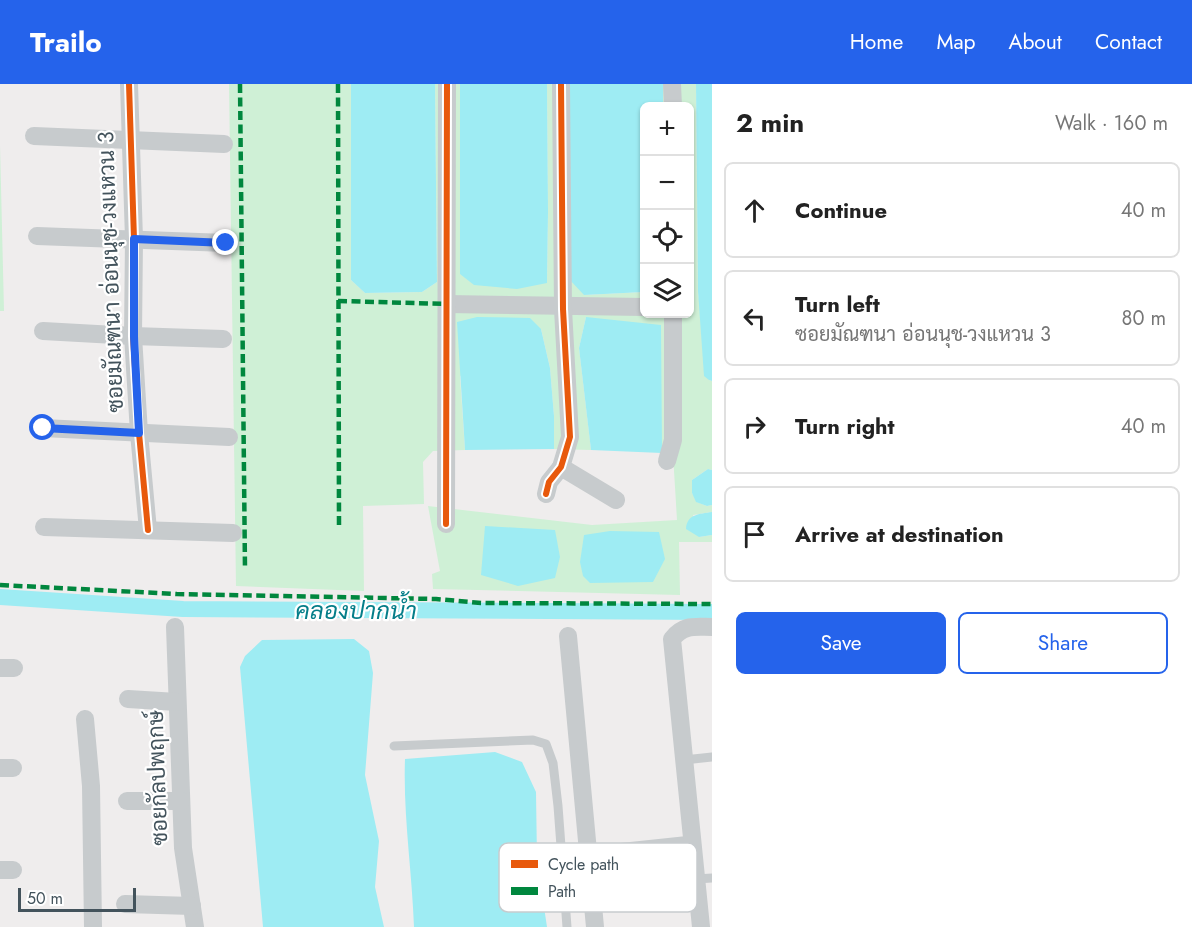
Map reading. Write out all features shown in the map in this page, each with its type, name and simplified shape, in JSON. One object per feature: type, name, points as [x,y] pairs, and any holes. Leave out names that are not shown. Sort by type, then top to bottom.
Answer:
[{"type":"street","name":"ซอยมัณฑนา อ่อนนุช-วงแหวน 3","points":[[129,84],[134,239],[134,336],[139,433],[148,530]]},
{"type":"street","points":[[447,84],[447,524]]},
{"type":"street","points":[[546,494],[549,482],[561,467],[570,437],[562,306],[561,84]]},
{"type":"street","points":[[672,84],[673,102]]},
{"type":"street","points":[[34,136],[224,144]]},
{"type":"street","points":[[37,236],[226,243]]},
{"type":"street","points":[[447,304],[640,307]]},
{"type":"street","points":[[667,461],[673,440],[673,318]]},
{"type":"street","points":[[44,332],[223,339]]},
{"type":"street","points":[[43,428],[230,437]]},
{"type":"street","points":[[561,467],[616,500]]},
{"type":"street","points":[[44,527],[233,533]]},
{"type":"street","name":"ซอยกัลปพฤกษ์","points":[[175,627],[183,848],[195,927]]},
{"type":"street","points":[[693,843],[672,639],[678,631],[686,627],[712,627]]},
{"type":"street","points":[[568,636],[587,843]]},
{"type":"street","points":[[128,699],[177,702]]},
{"type":"street","points":[[85,719],[91,786],[93,927]]},
{"type":"street","points":[[127,801],[181,801]]},
{"type":"street","points":[[697,856],[704,879],[700,927]]},
{"type":"street","points":[[125,904],[192,906]]},
{"type":"street","points":[[594,912],[595,927]]},
{"type":"lane","points":[[394,746],[533,740],[546,744],[552,762],[560,843]]},
{"type":"lane","points":[[684,760],[712,757]]},
{"type":"lane","points":[[664,843],[692,840]]},
{"type":"lane","points":[[566,912],[567,927]]},
{"type":"green space","points":[[229,84],[351,84],[351,280],[365,293],[422,292],[437,282],[435,84],[460,84],[460,274],[547,283],[547,84],[568,84],[584,295],[640,292],[640,318],[694,318],[694,102],[663,102],[663,84],[696,84],[698,291],[709,380],[712,381],[712,470],[708,469],[692,480],[692,493],[697,502],[707,506],[712,505],[712,512],[693,515],[699,537],[712,535],[712,542],[679,542],[680,595],[433,589],[432,574],[440,571],[428,506],[592,525],[677,520],[673,454],[662,453],[586,317],[579,348],[591,450],[554,449],[550,368],[541,329],[460,376],[465,450],[433,451],[423,462],[424,504],[363,506],[364,591],[236,586]]},
{"type":"green space","points":[[0,145],[4,311],[0,311]]},
{"type":"water","points":[[351,84],[435,84],[437,282],[422,292],[365,293],[351,280]]},
{"type":"water","points":[[460,84],[547,84],[547,283],[517,289],[474,285],[460,274]]},
{"type":"water","points":[[568,84],[663,84],[663,102],[640,102],[640,292],[584,295],[570,280]]},
{"type":"water","points":[[696,84],[712,84],[712,381],[704,376],[698,291]]},
{"type":"water","points":[[477,317],[530,318],[541,329],[550,368],[554,449],[465,450],[457,322]]},
{"type":"water","points":[[586,317],[661,325],[662,453],[591,450],[579,348]]},
{"type":"water","points":[[708,469],[712,470],[712,505],[707,506],[696,502],[692,493],[692,480]]},
{"type":"water","points":[[712,512],[712,535],[699,537],[686,529],[691,518],[698,514]]},
{"type":"water","points":[[485,526],[555,530],[560,557],[555,578],[518,586],[481,575]]},
{"type":"water","points":[[610,531],[659,532],[665,559],[653,582],[590,583],[583,576],[580,562],[584,535]]},
{"type":"water","points":[[354,639],[369,651],[373,673],[365,775],[379,841],[375,887],[384,927],[263,927],[240,667],[245,656],[262,640]]},
{"type":"water","points":[[495,752],[522,762],[536,792],[537,843],[499,843],[499,912],[545,912],[547,927],[414,927],[405,801],[405,759]]},
{"type":"waterway","name":"คลองปากน้ำ","points":[[0,597],[183,609],[712,612]]},
{"type":"marked path","points":[[240,84],[245,570]]},
{"type":"marked path","points":[[338,84],[339,527]]},
{"type":"marked path","points":[[338,301],[447,304]]},
{"type":"marked path","points":[[0,585],[177,594],[436,599],[481,603],[712,604]]},
{"type":"cycle path","points":[[129,84],[134,239],[133,336],[148,530]]},
{"type":"cycle path","points":[[446,524],[447,84]]},
{"type":"cycle path","points":[[546,494],[549,482],[561,467],[570,437],[563,309],[561,84]]},
{"type":"route","points":[[43,428],[139,433],[134,336],[134,239],[226,243]]}]
